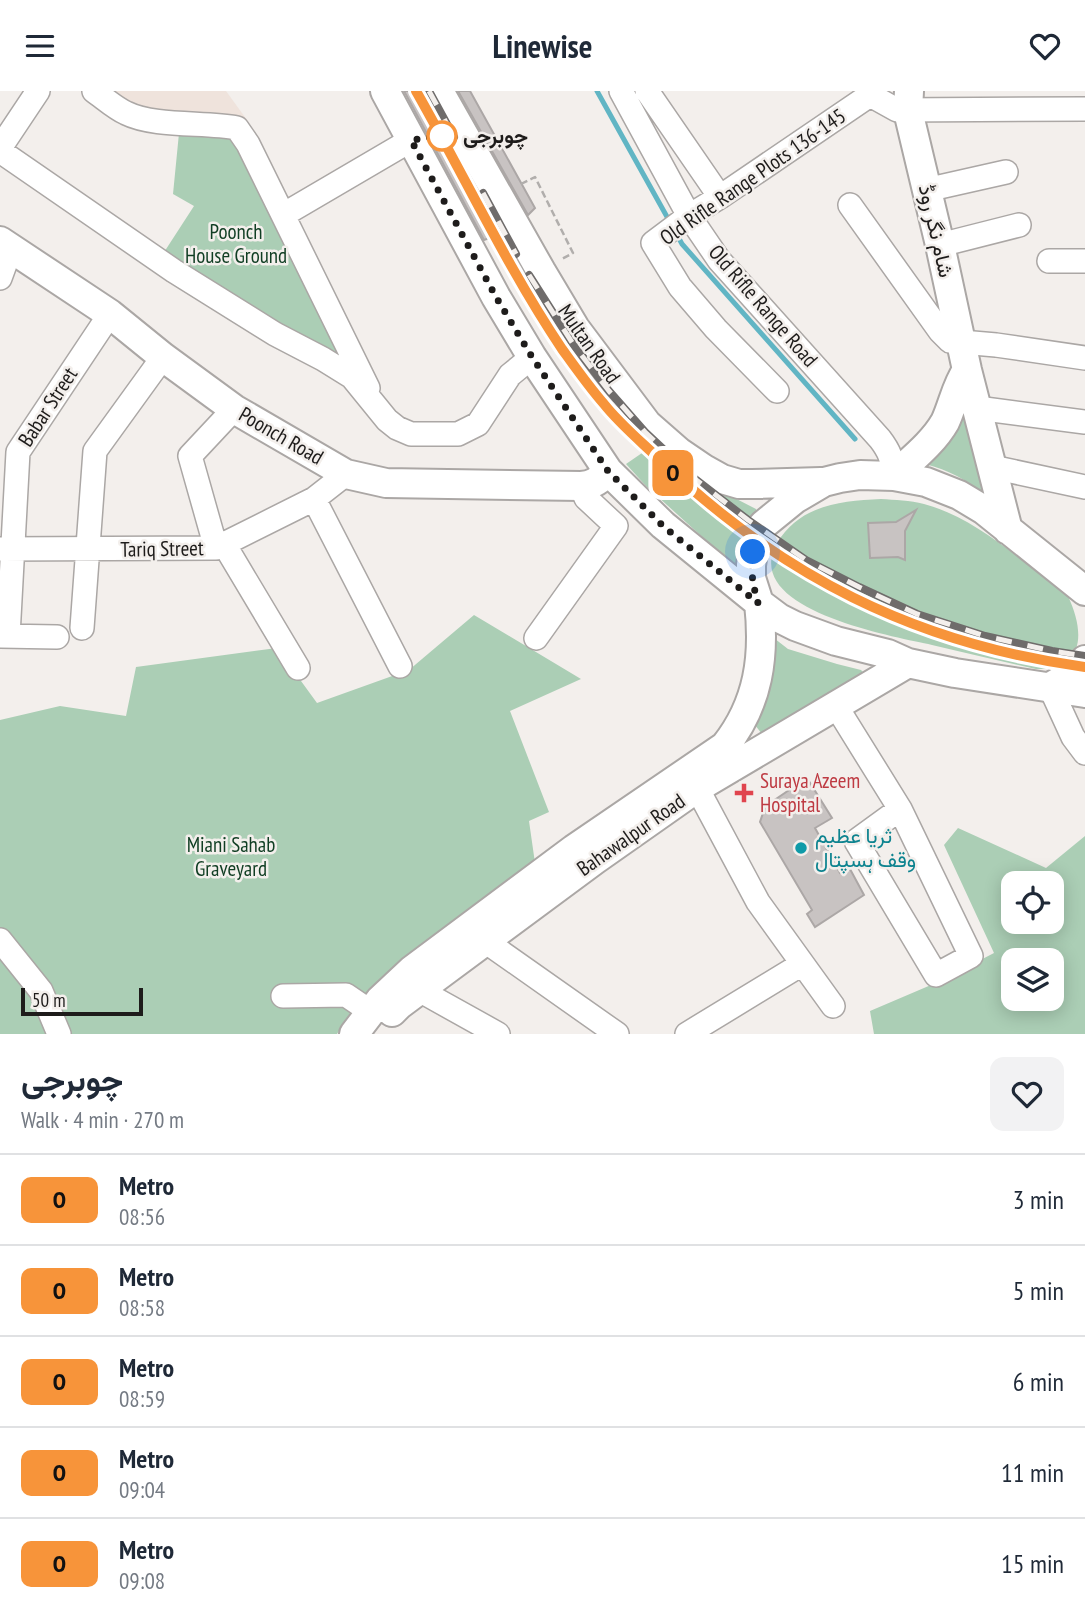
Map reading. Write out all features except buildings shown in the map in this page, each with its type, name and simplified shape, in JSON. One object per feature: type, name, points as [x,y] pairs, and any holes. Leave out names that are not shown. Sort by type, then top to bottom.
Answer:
[{"type":"main road","points":[[385,91],[496,297],[532,357],[608,471],[663,526],[758,603],[795,626],[836,641],[888,654],[908,663],[1085,693]]},
{"type":"main road","name":"Multan Road","points":[[439,91],[575,328],[647,424],[679,452],[722,479],[739,484],[824,482]]},
{"type":"main road","name":"شام نگر روڈ","points":[[908,101],[967,370],[1008,530]]},
{"type":"main road","name":"Poonch Road","points":[[6,244],[110,314],[234,409],[346,474],[386,483],[580,486],[597,482],[608,471]]},
{"type":"main road","points":[[894,476],[943,425],[967,370]]},
{"type":"main road","points":[[824,482],[860,475],[894,476],[926,482],[959,495],[984,510],[1085,591]]},
{"type":"main road","name":"Bahawalpur Road","points":[[824,482],[795,499],[763,525],[751,565],[751,579],[762,628],[760,669],[741,724],[725,746],[574,849],[423,961],[380,1000],[366,1027],[378,1027],[399,1005],[419,990],[697,788],[908,663]]},
{"type":"main road","points":[[1050,687],[1072,674],[1085,660]]},
{"type":"street","points":[[38,91],[0,149],[174,271],[275,334],[352,377],[387,420],[397,428],[411,433],[458,434],[478,425],[510,375],[532,357]]},
{"type":"street","points":[[94,91],[126,113],[148,120],[237,128],[248,144],[377,407]]},
{"type":"street","name":"Old Rifle Range Road","points":[[621,91],[686,218],[719,260],[888,450],[894,476]]},
{"type":"street","points":[[647,91],[720,197]]},
{"type":"street","name":"Old Rifle Range Plots 136-145","points":[[777,391],[716,329],[680,287],[653,243],[869,93],[897,110],[908,101]]},
{"type":"street","points":[[908,101],[1031,100],[1085,109]]},
{"type":"street","points":[[283,215],[411,140]]},
{"type":"street","points":[[926,190],[1006,172]]},
{"type":"street","points":[[850,205],[940,331],[950,341],[1085,358]]},
{"type":"street","points":[[940,245],[1019,225]]},
{"type":"street","points":[[0,278],[6,244]]},
{"type":"street","points":[[1049,261],[1085,261]]},
{"type":"street","name":"Babar Street","points":[[4,636],[6,550],[18,452],[110,314]]},
{"type":"street","points":[[82,628],[95,451],[163,357]]},
{"type":"street","points":[[977,408],[1085,422]]},
{"type":"street","points":[[234,409],[190,456],[220,546],[298,668]]},
{"type":"street","points":[[992,467],[1085,487]]},
{"type":"street","name":"Tariq Street","points":[[6,550],[220,546],[314,499],[346,474]]},
{"type":"street","points":[[536,638],[616,526],[586,498],[580,486]]},
{"type":"street","points":[[314,499],[400,666]]},
{"type":"street","points":[[4,636],[57,637]]},
{"type":"street","points":[[1050,687],[1073,737],[1085,753]]},
{"type":"street","points":[[836,706],[900,809],[971,956],[936,975],[856,841],[900,809]]},
{"type":"street","points":[[697,788],[758,902],[832,1006]]},
{"type":"street","points":[[0,940],[41,991],[59,1034]]},
{"type":"street","points":[[485,941],[617,1034]]},
{"type":"street","points":[[687,1034],[802,964]]},
{"type":"street","points":[[419,990],[498,1034]]},
{"type":"street","points":[[283,996],[346,995],[366,1027]]},
{"type":"path","points":[[521,184],[535,177],[566,240]]},
{"type":"shaded area","points":[[94,91],[226,91],[247,120],[237,128],[180,123]]},
{"type":"green space","name":"Poonch House Ground","points":[[180,123],[237,128],[377,407],[159,260],[194,206],[173,194]]},
{"type":"green space","points":[[964,407],[985,494],[957,476],[925,464]]},
{"type":"green space","points":[[658,442],[717,489],[756,509],[758,515],[735,564],[646,486],[626,464]]},
{"type":"green space","points":[[881,499],[924,504],[962,519],[999,543],[1068,596],[1074,610],[1078,635],[1072,656],[1064,663],[1036,669],[884,634],[822,614],[796,600],[777,583],[771,562],[781,537],[801,517],[839,503]]},
{"type":"green space","name":"Miani Sahab Graveyard","points":[[474,615],[581,679],[510,711],[549,812],[529,821],[535,863],[419,947],[357,1002],[337,1034],[0,1034],[0,720],[60,706],[126,716],[136,667],[277,648],[317,703],[409,670]]},
{"type":"green space","points":[[770,635],[788,649],[861,670],[867,676],[762,734],[751,720]]},
{"type":"green space","points":[[958,828],[1046,868],[1085,836],[1085,1034],[874,1034],[870,1011],[938,982],[994,953],[944,845]]},
{"type":"waterway","points":[[597,91],[671,224]]},
{"type":"waterway","points":[[676,233],[682,244],[855,439]]},
{"type":"railway","points":[[416,91],[504,254],[562,349],[616,418],[703,498],[751,536],[801,569],[853,598],[907,622],[964,641],[1023,657],[1085,668]]},
{"type":"railway","points":[[429,91],[454,137]]},
{"type":"railway","points":[[483,193],[516,254]]},
{"type":"railway","points":[[529,275],[573,344],[645,432],[695,479],[806,560],[917,614],[985,636],[1085,656]]},
{"type":"metro line","name":"O","points":[[416,91],[497,241],[562,348],[604,405],[712,508],[767,548],[855,600],[947,637],[1043,662],[1085,667]]},
{"type":"place","name":"چوبرجی","points":[[442,136]]},
{"type":"place","name":"Suraya Azeem Hospital","points":[[744,793]]},
{"type":"place","name":"ثریا عظیم وقف ہسپتال","points":[[801,848]]},
{"type":"route","points":[[442,136],[411,140],[496,297],[532,357],[608,471],[663,526],[758,603],[751,579],[753,552]]}]
